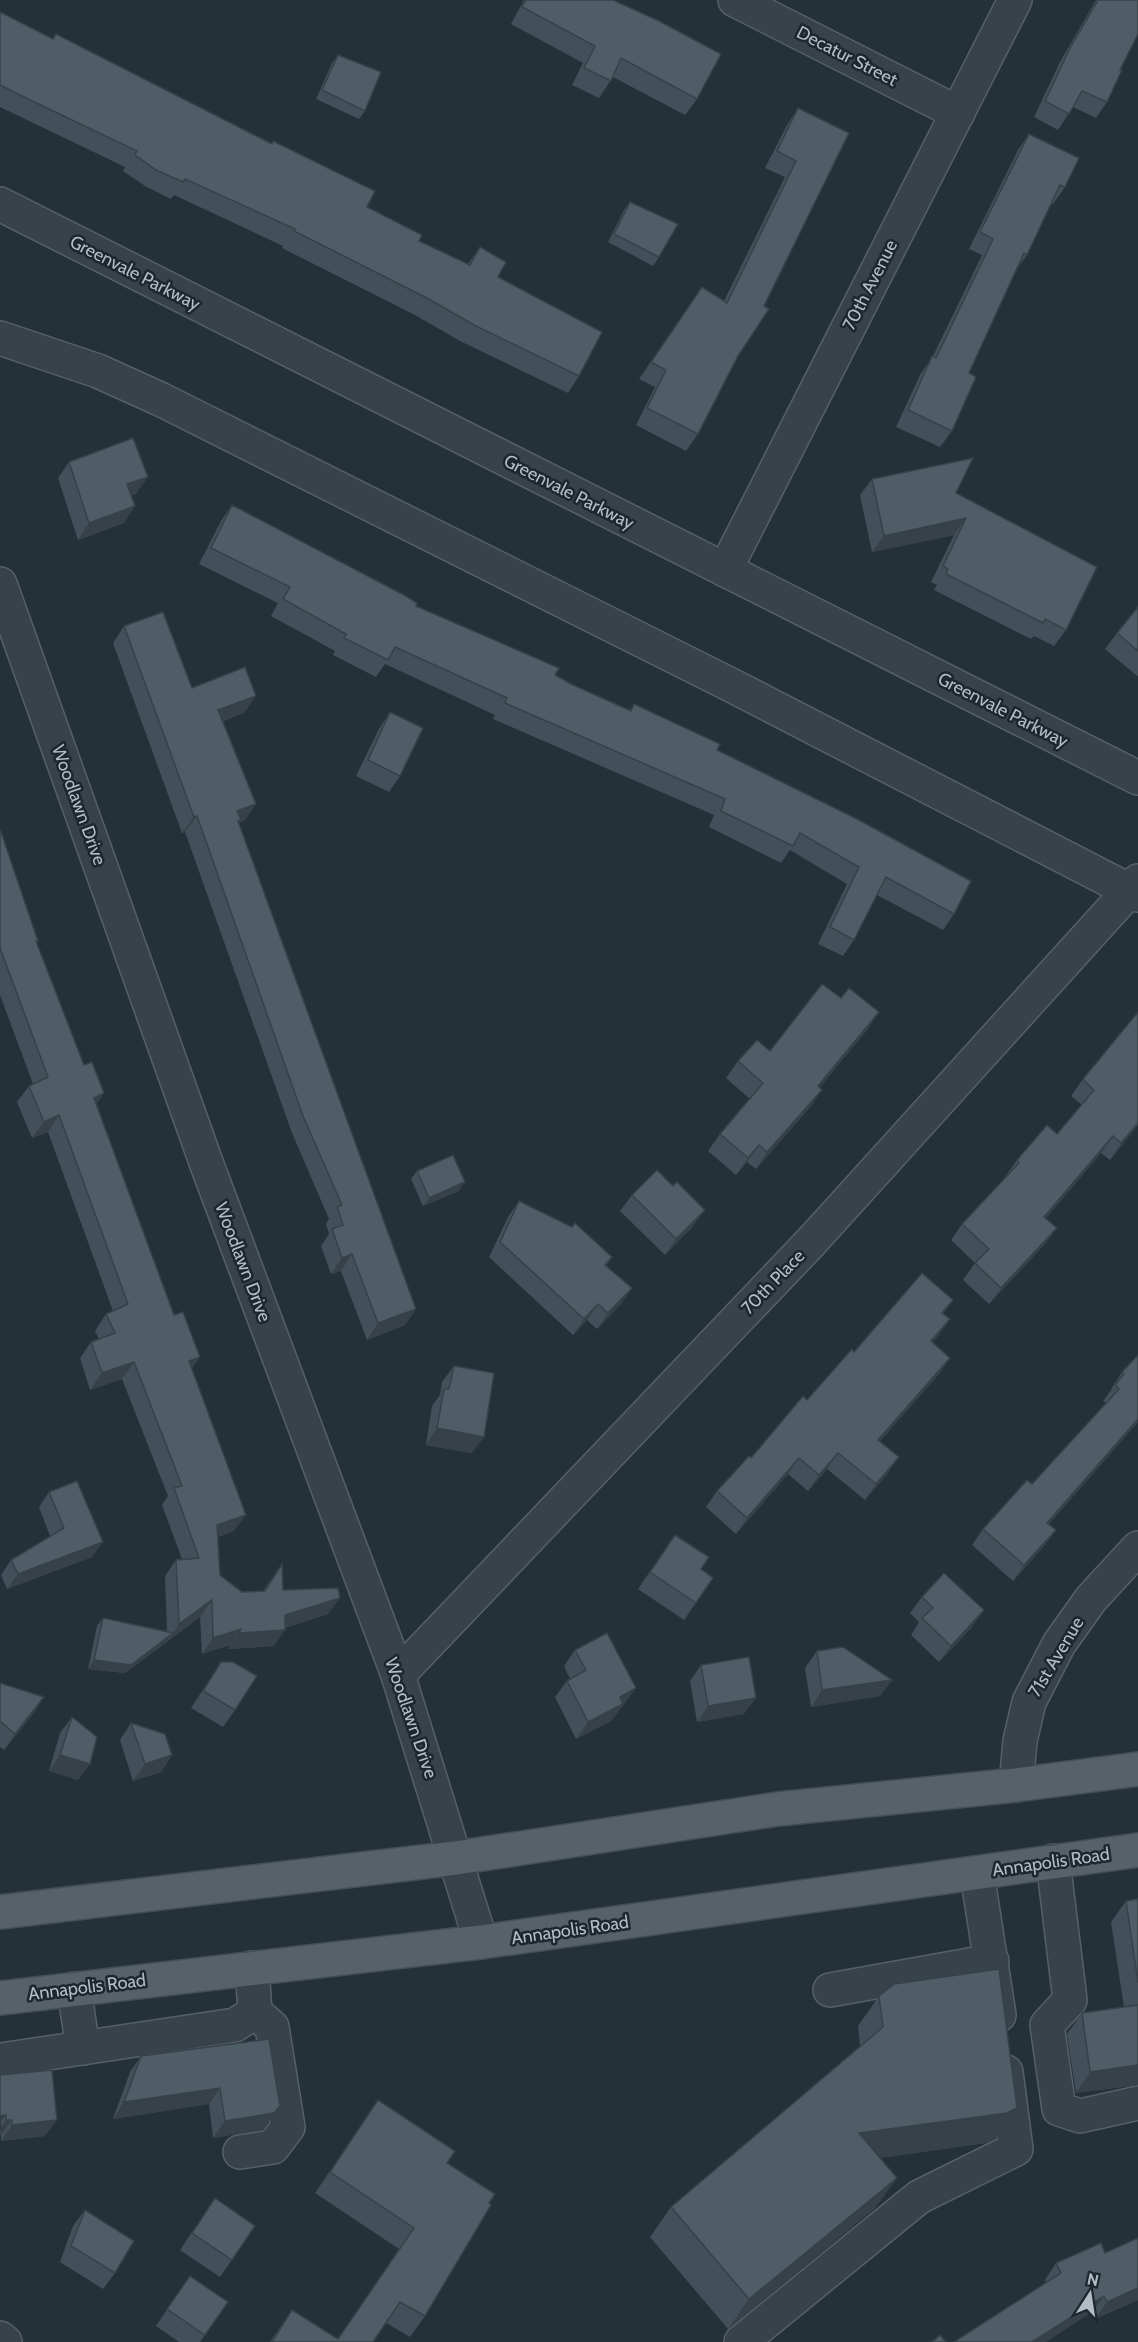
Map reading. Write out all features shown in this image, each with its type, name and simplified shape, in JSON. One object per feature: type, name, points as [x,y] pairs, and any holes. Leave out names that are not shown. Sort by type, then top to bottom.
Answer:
[{"type":"main road","points":[[0,1912],[456,1858],[778,1809],[1016,1785],[1138,1769]]},
{"type":"main road","name":"Annapolis Road","points":[[0,1998],[481,1942],[1138,1850]]},
{"type":"street","name":"Decatur Street","points":[[735,0],[958,113]]},
{"type":"street","name":"70th Avenue","points":[[725,570],[1015,0]]},
{"type":"street","name":"Greenvale Parkway","points":[[0,204],[1138,778]]},
{"type":"street","points":[[0,338],[78,364],[160,399],[1135,889]]},
{"type":"street","name":"Woodlawn Drive","points":[[0,584],[207,1165],[398,1675],[481,1942]]},
{"type":"street","name":"70th Place","points":[[398,1675],[812,1242],[1135,889]]},
{"type":"street","name":"71st Avenue","points":[[1016,1785],[1020,1741],[1029,1702],[1059,1644],[1091,1599],[1138,1548]]},
{"type":"street","points":[[1053,1861],[1070,2000],[1047,2025],[1059,2109],[1080,2116],[1138,2103]]},
{"type":"street","points":[[741,2342],[919,2197],[1016,2149],[992,1961],[977,1873]]},
{"type":"street","points":[[830,1990],[992,1961]]},
{"type":"street","points":[[240,2152],[273,2147],[288,2127],[272,2027],[255,2012],[252,1968]]},
{"type":"street","points":[[74,1989],[83,2048]]},
{"type":"street","points":[[2,2060],[235,2025],[255,2012]]},
{"type":"street","points":[[0,2338],[5,2342]]},
{"type":"building","points":[[526,0],[613,0],[721,54],[697,99],[621,58],[611,81],[584,68],[595,46],[522,7]]},
{"type":"building","points":[[1098,0],[1138,0],[1138,34],[1107,102],[1082,91],[1069,114],[1045,101],[1071,46]]},
{"type":"building","points":[[0,12],[53,39],[56,34],[272,144],[273,141],[375,191],[367,207],[422,235],[419,241],[470,265],[480,247],[506,262],[498,277],[602,332],[579,376],[474,325],[427,298],[294,231],[295,229],[185,179],[183,182],[156,170],[135,155],[137,151],[0,85]]},
{"type":"building","points":[[338,55],[381,72],[365,111],[322,90]]},
{"type":"building","points":[[798,108],[849,133],[764,306],[769,309],[738,356],[698,434],[647,408],[666,370],[651,362],[702,287],[727,303],[796,161],[777,151]]},
{"type":"building","points":[[1029,134],[1079,158],[1065,187],[1060,185],[1027,255],[1024,253],[969,373],[976,377],[952,431],[908,410],[932,356],[936,358],[993,239],[980,232]]},
{"type":"building","points":[[630,202],[678,224],[659,257],[614,234]]},
{"type":"building","points":[[133,438],[148,477],[127,484],[135,506],[89,523],[69,462]]},
{"type":"building","points":[[973,458],[956,493],[1097,567],[1066,630],[1045,619],[1043,623],[946,574],[948,569],[943,566],[966,518],[884,536],[872,479]]},
{"type":"building","points":[[232,505],[404,595],[417,603],[416,606],[559,668],[555,675],[571,684],[631,711],[634,704],[720,744],[717,750],[857,819],[971,881],[954,914],[886,877],[854,940],[830,927],[859,867],[800,833],[793,846],[721,811],[725,799],[505,703],[507,698],[395,647],[388,660],[344,638],[346,634],[283,599],[290,587],[211,548]]},
{"type":"building","points":[[1138,607],[1138,651],[1117,633]]},
{"type":"building","points":[[163,612],[192,688],[245,667],[256,696],[218,710],[256,804],[237,811],[241,820],[238,821],[416,1309],[378,1323],[352,1254],[342,1258],[332,1229],[343,1225],[337,1207],[342,1205],[303,1116],[197,816],[194,817],[124,626]]},
{"type":"building","points":[[390,712],[423,728],[400,776],[368,760]]},
{"type":"building","points":[[0,829],[38,941],[36,941],[84,1065],[92,1062],[104,1093],[94,1098],[174,1315],[183,1312],[200,1357],[189,1361],[246,1515],[217,1525],[220,1575],[242,1592],[265,1591],[282,1564],[283,1590],[338,1588],[340,1598],[285,1615],[285,1630],[239,1633],[241,1629],[213,1638],[212,1600],[179,1624],[176,1560],[199,1558],[174,1488],[182,1486],[134,1362],[102,1373],[91,1342],[115,1333],[106,1314],[128,1304],[59,1115],[44,1122],[29,1086],[48,1077],[0,948]]},
{"type":"building","points":[[822,984],[841,998],[849,988],[879,1012],[818,1086],[822,1090],[767,1152],[759,1145],[748,1158],[720,1134],[763,1083],[738,1061],[757,1040],[770,1051]]},
{"type":"building","points":[[1138,1012],[1138,1123],[1121,1143],[1113,1136],[1044,1217],[1057,1228],[1001,1288],[975,1263],[989,1249],[962,1224],[1019,1163],[1017,1160],[1047,1125],[1057,1134],[1094,1090],[1083,1079]]},
{"type":"building","points":[[453,1155],[465,1182],[429,1198],[417,1171]]},
{"type":"building","points":[[657,1170],[673,1186],[677,1182],[705,1210],[676,1239],[632,1195]]},
{"type":"building","points":[[519,1201],[572,1227],[575,1223],[612,1257],[605,1265],[632,1288],[608,1313],[598,1304],[584,1319],[500,1242]]},
{"type":"building","points":[[922,1273],[953,1300],[942,1313],[950,1319],[931,1341],[950,1358],[878,1440],[899,1457],[876,1484],[838,1453],[819,1475],[799,1458],[747,1518],[717,1491],[749,1456],[751,1458],[803,1396],[807,1400],[852,1349],[854,1352]]},
{"type":"building","points":[[1138,1355],[1138,1419],[1047,1523],[1056,1530],[1024,1565],[983,1529],[1027,1480],[1032,1484],[1119,1389],[1115,1385],[1124,1374],[1122,1372]]},
{"type":"building","points":[[454,1366],[494,1373],[484,1437],[437,1428],[444,1389],[449,1389]]},
{"type":"building","points":[[77,1481],[103,1542],[18,1574],[11,1560],[64,1528],[49,1492]]},
{"type":"building","points":[[675,1535],[709,1557],[701,1569],[713,1578],[696,1603],[650,1572]]},
{"type":"building","points":[[944,1573],[984,1610],[951,1646],[922,1618],[933,1608],[922,1597]]},
{"type":"building","points":[[103,1618],[173,1633],[131,1665],[94,1660]]},
{"type":"building","points":[[607,1633],[636,1688],[620,1697],[623,1704],[588,1722],[567,1681],[586,1670],[575,1650]]},
{"type":"building","points":[[843,1647],[892,1680],[822,1690],[817,1651]]},
{"type":"building","points":[[749,1657],[756,1698],[708,1706],[701,1665]]},
{"type":"building","points":[[221,1662],[233,1662],[257,1676],[235,1710],[203,1691]]},
{"type":"building","points":[[0,1683],[44,1697],[15,1734],[0,1721]]},
{"type":"building","points":[[72,1717],[97,1737],[90,1764],[60,1755]]},
{"type":"building","points":[[131,1723],[165,1734],[172,1755],[145,1764]]},
{"type":"building","points":[[1138,1899],[1138,1983],[1126,1901]]},
{"type":"building","points":[[999,1969],[1017,2108],[1007,2113],[859,2133],[897,2178],[749,2299],[671,2207],[883,2027],[879,1996],[894,1984]]},
{"type":"building","points":[[1138,2005],[1138,2065],[1090,2072],[1082,2013]]},
{"type":"building","points":[[269,2039],[280,2106],[274,2113],[225,2121],[220,2088],[124,2102],[141,2056]]},
{"type":"building","points":[[52,2070],[57,2120],[12,2125],[12,2120],[6,2120],[6,2115],[0,2116],[0,2075]]},
{"type":"building","points":[[378,2100],[455,2151],[447,2163],[495,2194],[489,2203],[491,2205],[425,2316],[400,2302],[373,2342],[272,2342],[292,2310],[338,2339],[414,2228],[330,2172]]},
{"type":"building","points":[[215,2198],[255,2226],[232,2260],[192,2233]]},
{"type":"building","points":[[85,2210],[134,2241],[115,2273],[71,2246]]},
{"type":"building","points":[[1138,2238],[1138,2288],[1107,2302],[1104,2296],[1032,2342],[954,2342],[1061,2273],[1056,2263],[1101,2243],[1105,2253]]},
{"type":"building","points":[[190,2276],[228,2302],[205,2335],[167,2309]]},
{"type":"building","points":[[940,2335],[946,2342],[932,2342]]}]
